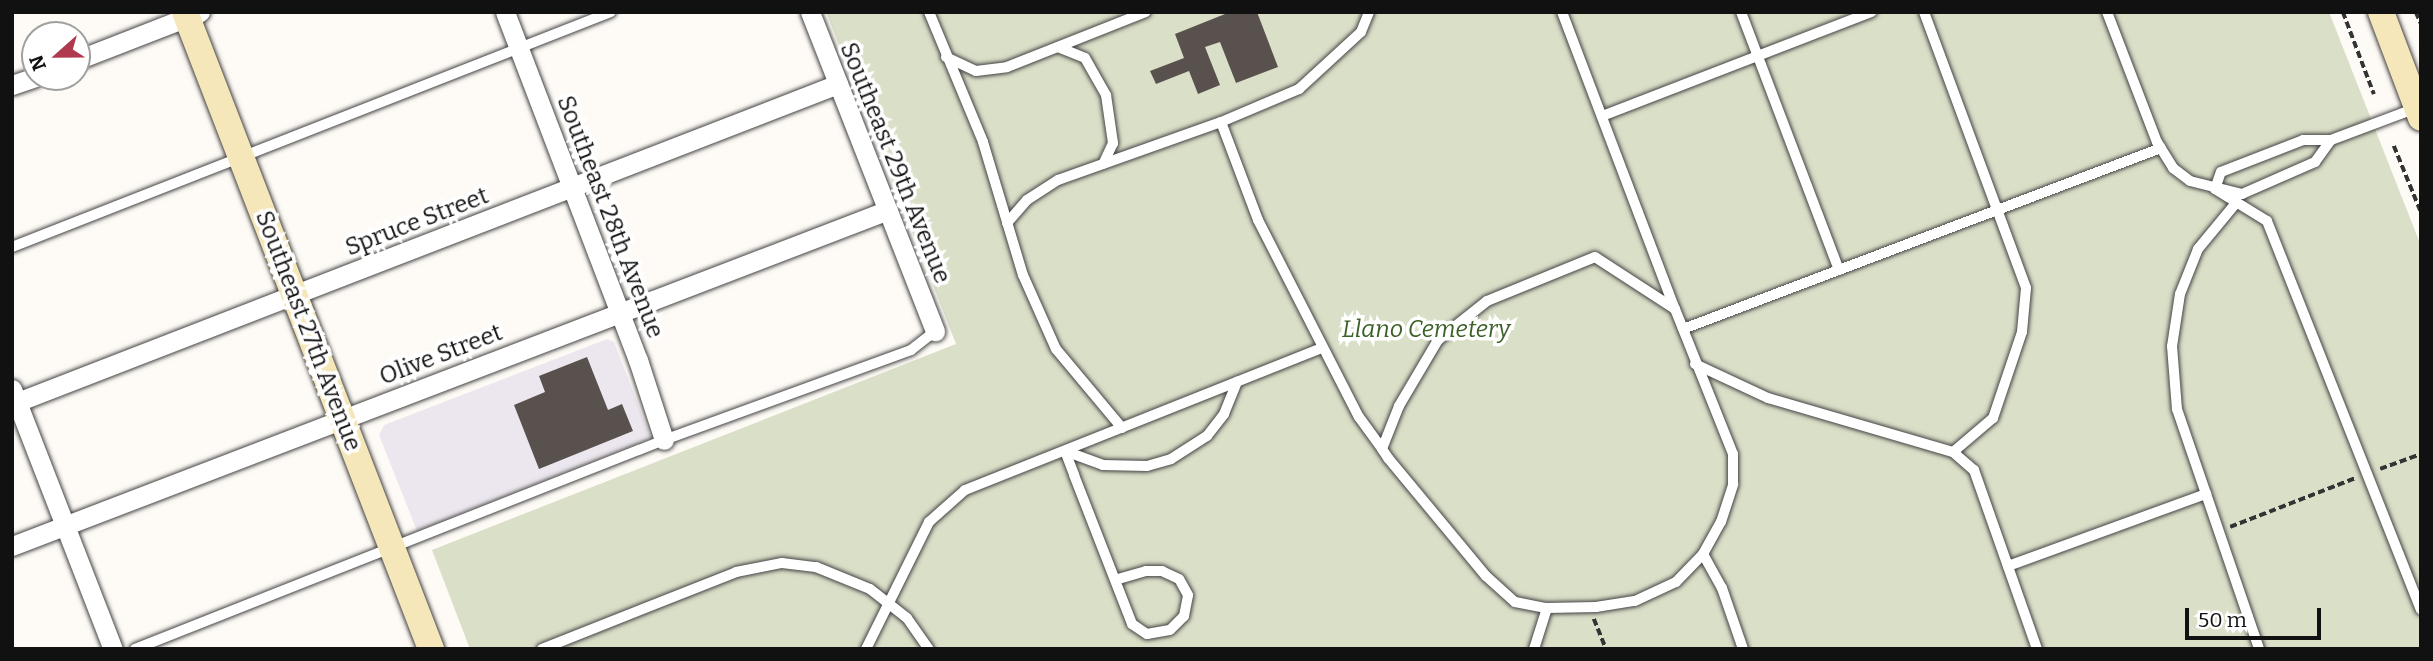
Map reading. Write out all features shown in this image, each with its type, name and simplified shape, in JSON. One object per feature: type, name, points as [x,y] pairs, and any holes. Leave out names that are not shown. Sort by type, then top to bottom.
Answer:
[{"type":"main road","points":[[2381,12],[2419,117]]},
{"type":"main road","name":"Southeast 27th Avenue","points":[[191,14],[242,159],[432,649]]},
{"type":"street","name":"Southeast 28th Avenue","points":[[505,12],[620,313],[664,440]]},
{"type":"street","name":"Southeast 29th Avenue","points":[[810,12],[935,331]]},
{"type":"street","points":[[91,54],[191,14]]},
{"type":"street","name":"Spruce Street","points":[[14,398],[295,296],[838,84]]},
{"type":"street","name":"Olive Street","points":[[12,546],[888,210]]},
{"type":"street","points":[[14,398],[113,649]]},
{"type":"lane","points":[[12,247],[611,12]]},
{"type":"lane","points":[[929,12],[983,142],[1023,275],[1056,349],[1122,428]]},
{"type":"lane","points":[[946,57],[976,71],[1007,66],[1146,12]]},
{"type":"lane","points":[[1007,223],[1027,200],[1058,180],[1221,122],[1299,89],[1361,32],[1369,12]]},
{"type":"lane","points":[[1221,122],[1258,220],[1322,348],[1382,449],[1486,576],[1515,602],[1547,608],[1590,607],[1635,601],[1676,582],[1703,554],[1721,522],[1732,484],[1732,454],[1695,364],[1562,12]]},
{"type":"lane","points":[[1741,12],[1839,270]]},
{"type":"lane","points":[[1602,116],[1872,12]]},
{"type":"lane","points":[[1924,12],[2026,288],[2022,332],[1993,418],[1953,452]]},
{"type":"lane","points":[[2107,12],[2161,148],[2173,169],[2215,189],[2267,221],[2421,610]]},
{"type":"lane","points":[[1058,47],[1086,58],[1106,95],[1113,143],[1104,164]]},
{"type":"lane","points":[[2215,189],[2221,172],[2303,140],[2331,140],[2419,117]]},
{"type":"lane","points":[[2215,189],[2242,194],[2315,162],[2331,140]]},
{"type":"lane","points":[[1683,329],[2161,148]]},
{"type":"lane","points":[[2236,203],[2198,249],[2180,294],[2172,346],[2177,409],[2259,649]]},
{"type":"lane","points":[[1382,449],[1399,406],[1438,340],[1488,300],[1595,257],[1675,309]]},
{"type":"lane","points":[[135,649],[664,440],[911,349],[935,331]]},
{"type":"lane","points":[[866,649],[929,522],[965,490],[1322,348]]},
{"type":"lane","points":[[1695,364],[1768,398],[1953,452],[1974,470],[2037,649]]},
{"type":"lane","points":[[1065,450],[1103,465],[1147,466],[1171,459],[1207,436],[1224,414],[1237,382]]},
{"type":"lane","points":[[1065,450],[1115,580],[1132,624],[1147,634],[1170,630],[1185,616],[1188,595],[1179,579],[1161,571],[1146,571],[1115,580]]},
{"type":"lane","points":[[2008,566],[2206,494]]},
{"type":"lane","points":[[1703,554],[1722,588],[1743,649]]},
{"type":"lane","points":[[542,649],[757,565],[816,567],[870,589],[907,618],[929,649]]},
{"type":"lane","points":[[1534,649],[1547,608]]},
{"type":"path","points":[[2343,12],[2374,94]]},
{"type":"path","points":[[2416,12],[2421,24]]},
{"type":"path","points":[[2394,146],[2421,212]]},
{"type":"path","points":[[2219,532],[2421,454]]},
{"type":"path","points":[[1590,607],[1606,649]]},
{"type":"shaded area","points":[[607,339],[614,342],[651,438],[417,531],[379,435],[384,425]]},
{"type":"green space","name":"Llano Cemetery","points":[[826,12],[2329,12],[2421,246],[2421,649],[470,649],[432,550],[956,344]]},
{"type":"building","points":[[1230,12],[1257,12],[1278,67],[1236,83],[1220,42],[1205,47],[1220,85],[1198,94],[1189,71],[1156,84],[1150,71],[1184,58],[1175,34]]},
{"type":"building","points":[[587,357],[608,410],[622,404],[633,431],[539,469],[514,405],[545,392],[539,376]]}]
